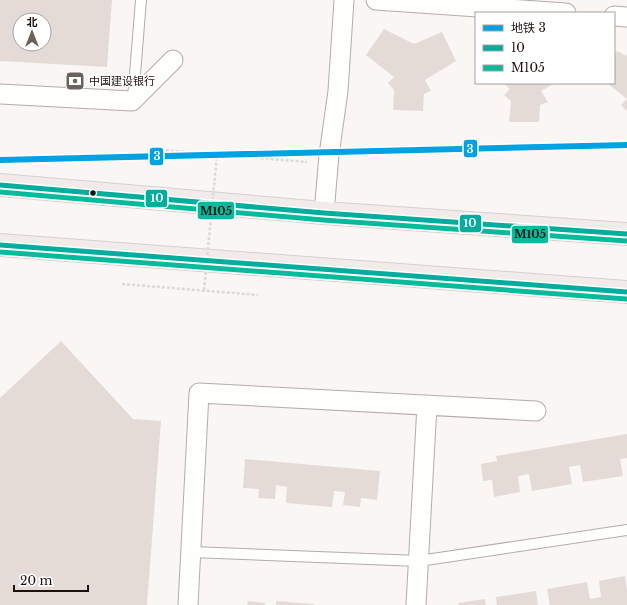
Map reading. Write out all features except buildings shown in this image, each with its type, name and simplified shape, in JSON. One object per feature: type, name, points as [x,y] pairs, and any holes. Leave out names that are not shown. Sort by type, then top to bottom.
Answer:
[{"type":"main road","points":[[0,185],[324,213],[627,234]]},
{"type":"main road","points":[[0,245],[627,292]]},
{"type":"street","points":[[324,213],[329,155],[338,92],[344,0]]},
{"type":"street","points":[[376,0],[551,12]]},
{"type":"street","points":[[615,16],[627,17]]},
{"type":"street","points":[[0,94],[132,101],[173,60]]},
{"type":"street","points":[[188,605],[199,393],[536,411]]},
{"type":"street","points":[[416,605],[427,405]]},
{"type":"lane","points":[[132,101],[141,0]]},
{"type":"lane","points":[[191,552],[419,561],[627,530]]},
{"type":"path","points":[[151,149],[308,162]]},
{"type":"path","points":[[204,290],[217,154]]},
{"type":"path","points":[[122,284],[258,295]]},
{"type":"metro line","name":"3","points":[[0,160],[627,145]]},
{"type":"transit line","name":"10","points":[[0,185],[324,213],[627,234]]},
{"type":"transit line","name":"M105","points":[[0,192],[323,220],[627,241]]},
{"type":"transit line","name":"10","points":[[0,245],[627,292]]},
{"type":"transit line","name":"M105","points":[[0,252],[626,299]]},
{"type":"place","name":"中国建设银行","points":[[75,81]]}]
